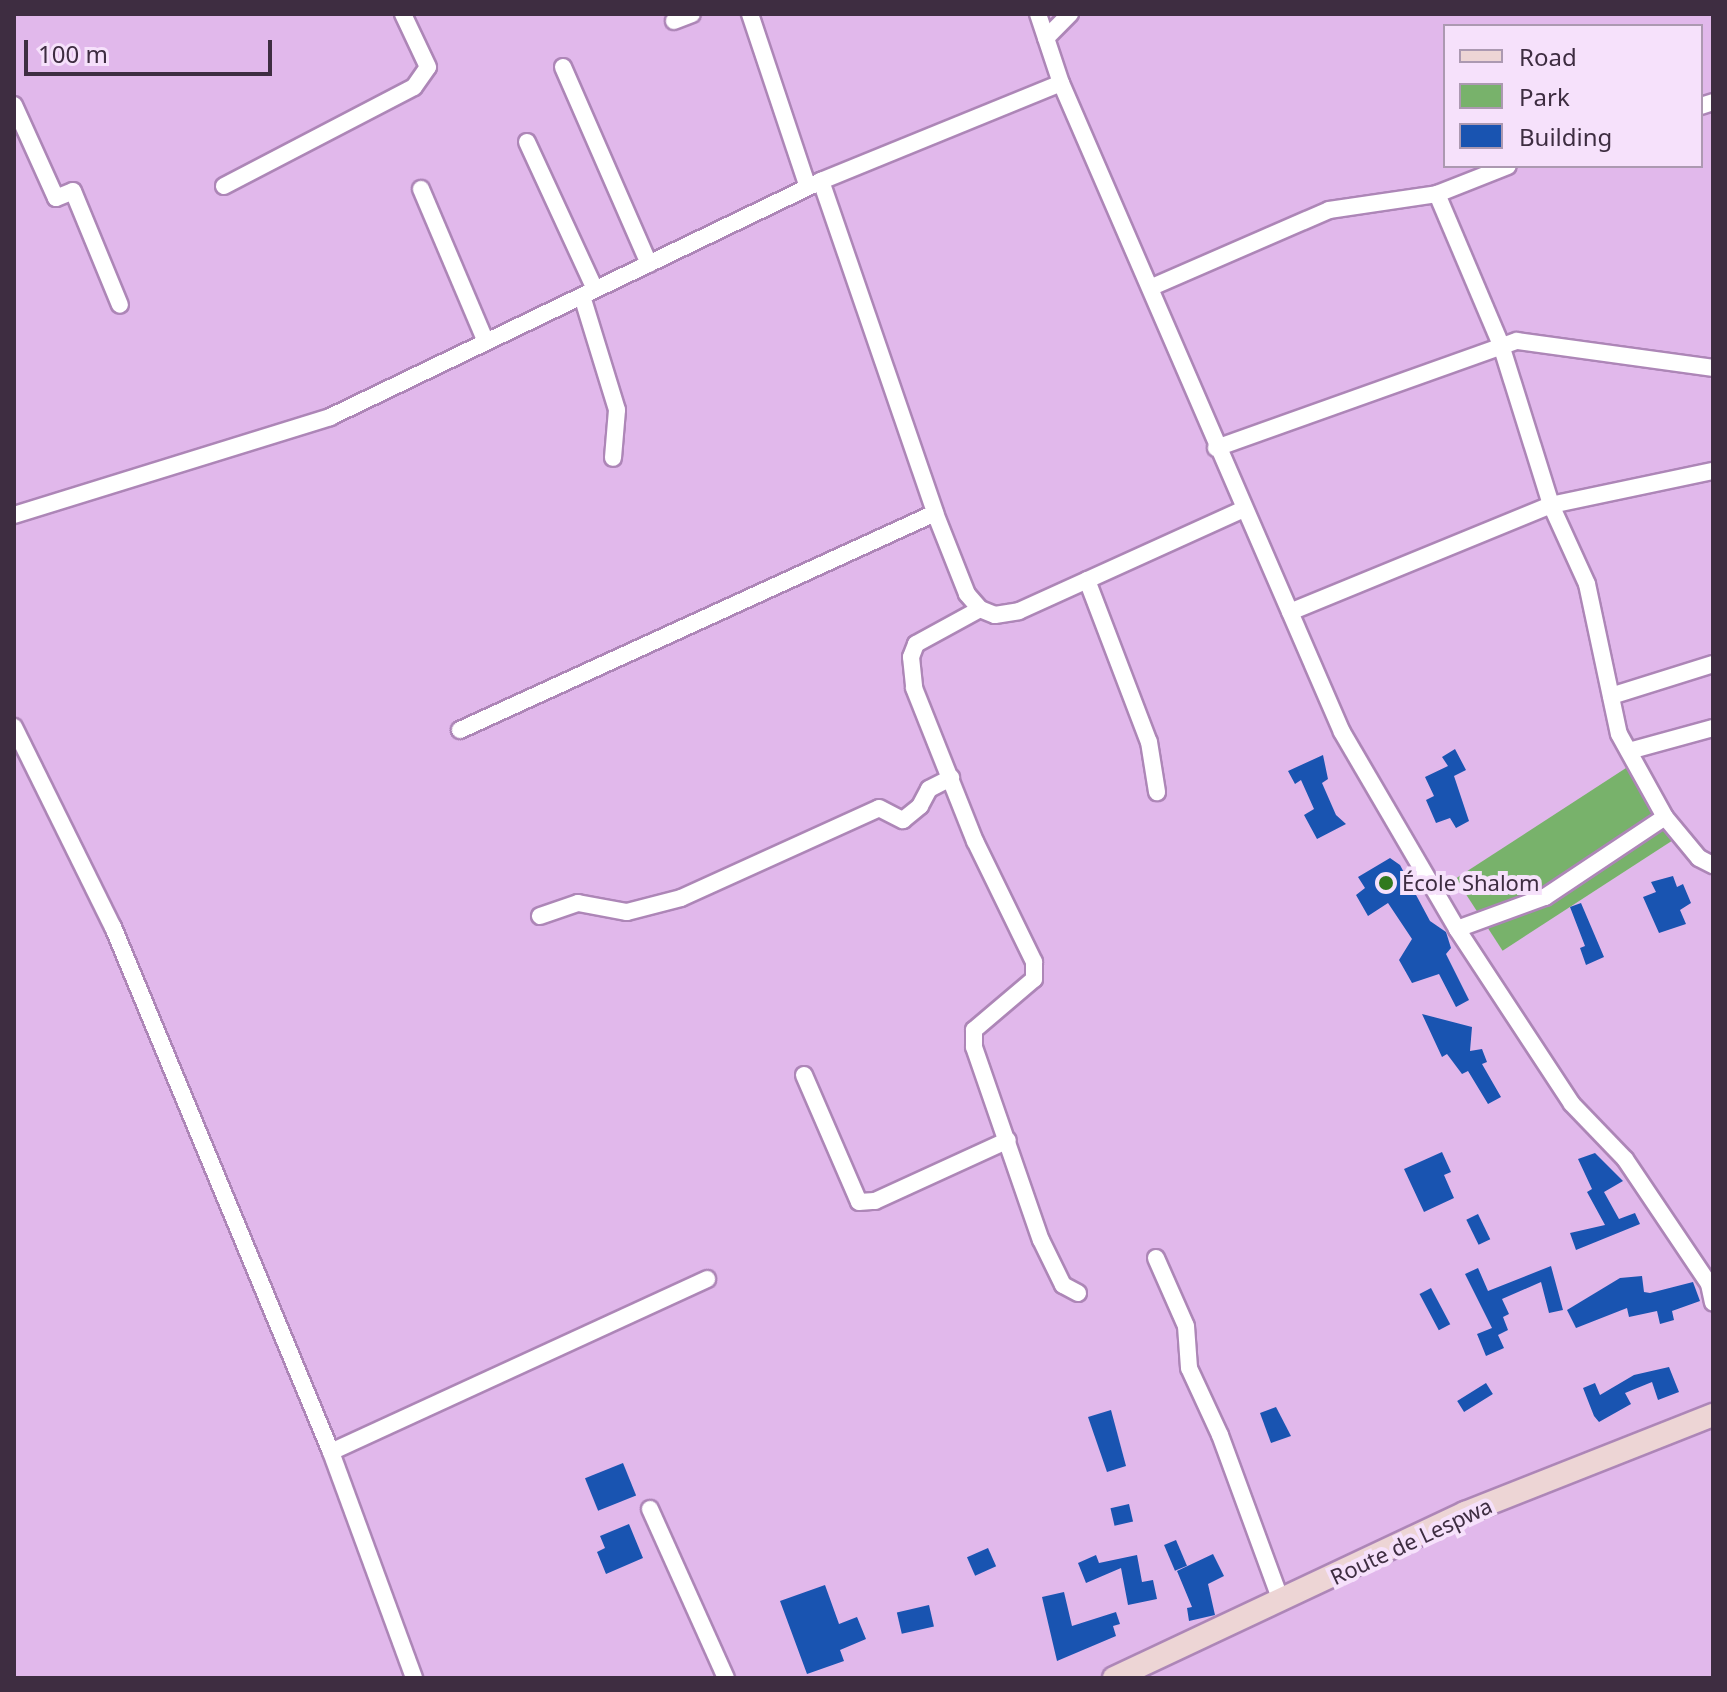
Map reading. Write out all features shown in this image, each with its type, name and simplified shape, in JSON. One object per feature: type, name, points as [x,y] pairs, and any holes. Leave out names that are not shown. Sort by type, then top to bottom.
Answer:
[{"type":"street","points":[[224,186],[414,87],[428,67],[403,14]]},
{"type":"street","points":[[674,21],[692,14]]},
{"type":"street","points":[[750,14],[935,513],[967,594],[980,609],[995,615],[1019,611],[1244,509]]},
{"type":"street","points":[[1038,14],[1061,83],[1152,287],[1216,448],[1342,732],[1457,929],[1572,1104],[1625,1159],[1709,1284],[1713,1303]]},
{"type":"street","points":[[1046,38],[1070,14]]},
{"type":"street","points":[[563,67],[649,264]]},
{"type":"street","points":[[14,515],[330,417],[815,184],[1061,83]]},
{"type":"street","points":[[14,105],[56,198],[73,191],[120,305]]},
{"type":"street","points":[[527,142],[588,293],[617,410],[613,458]]},
{"type":"street","points":[[1152,287],[1329,210],[1437,194],[1503,168]]},
{"type":"street","points":[[421,189],[486,342]]},
{"type":"street","points":[[1437,194],[1501,345],[1551,505],[1587,584],[1619,734],[1665,817],[1699,858],[1713,865]]},
{"type":"street","points":[[1216,448],[1517,341],[1713,368]]},
{"type":"street","points":[[1290,612],[1551,505],[1713,471]]},
{"type":"street","points":[[460,730],[935,513]]},
{"type":"street","points":[[1087,580],[1149,742],[1157,792]]},
{"type":"street","points":[[980,609],[916,644],[911,657],[914,688],[975,841],[1034,962],[1034,979],[974,1030],[974,1047],[1041,1240],[1063,1285],[1078,1293]]},
{"type":"street","points":[[1611,696],[1713,664]]},
{"type":"street","points":[[14,727],[113,927],[331,1452],[414,1678]]},
{"type":"street","points":[[1629,751],[1713,728]]},
{"type":"street","points":[[540,916],[578,903],[627,912],[681,898],[879,808],[903,820],[920,806],[929,789],[951,778]]},
{"type":"street","points":[[1457,929],[1545,897],[1665,817]]},
{"type":"street","points":[[804,1075],[859,1202],[875,1201],[1008,1140]]},
{"type":"street","points":[[1156,1258],[1186,1326],[1189,1368],[1220,1435],[1281,1601]]},
{"type":"street","points":[[331,1452],[707,1279]]},
{"type":"street","name":"Route de Lespwa","points":[[1114,1678],[1465,1513],[1713,1415]]},
{"type":"street","points":[[650,1509],[726,1678]]},
{"type":"green space","points":[[1626,768],[1673,840],[1503,951],[1456,879]]},
{"type":"building","points":[[1455,749],[1466,770],[1454,776],[1469,821],[1456,828],[1450,818],[1436,823],[1426,800],[1434,796],[1425,777],[1448,766],[1442,757]]},
{"type":"building","points":[[1323,755],[1328,779],[1322,783],[1336,815],[1346,824],[1317,839],[1304,815],[1314,809],[1301,780],[1295,784],[1288,771]]},
{"type":"building","points":[[1390,858],[1400,865],[1430,921],[1446,932],[1451,948],[1446,954],[1469,1000],[1456,1007],[1439,974],[1412,983],[1399,960],[1412,939],[1388,903],[1368,916],[1356,895],[1365,888],[1358,877]]},
{"type":"building","points":[[1673,876],[1677,887],[1683,884],[1691,903],[1680,910],[1686,924],[1659,933],[1643,897],[1656,892],[1651,882]]},
{"type":"building","points":[[1581,903],[1604,957],[1586,965],[1580,948],[1585,946],[1570,907]]},
{"type":"building","points":[[1422,1014],[1472,1027],[1470,1051],[1482,1049],[1487,1062],[1482,1064],[1501,1097],[1488,1104],[1468,1071],[1462,1074],[1447,1054],[1442,1057]]},
{"type":"building","points":[[1442,1152],[1451,1172],[1444,1175],[1454,1198],[1424,1212],[1404,1169]]},
{"type":"building","points":[[1595,1153],[1623,1181],[1604,1192],[1619,1219],[1635,1213],[1640,1224],[1576,1250],[1570,1233],[1605,1225],[1587,1192],[1592,1189],[1578,1159]]},
{"type":"building","points":[[1478,1214],[1490,1239],[1479,1245],[1466,1220]]},
{"type":"building","points":[[1551,1266],[1563,1310],[1549,1313],[1541,1282],[1502,1299],[1509,1314],[1503,1317],[1508,1330],[1498,1335],[1504,1348],[1486,1356],[1477,1334],[1492,1328],[1465,1274],[1478,1268],[1488,1291]]},
{"type":"building","points":[[1642,1276],[1644,1292],[1650,1293],[1693,1282],[1700,1301],[1672,1311],[1674,1320],[1660,1324],[1657,1311],[1629,1317],[1627,1308],[1576,1328],[1567,1310],[1620,1278]]},
{"type":"building","points":[[1431,1288],[1450,1324],[1439,1330],[1420,1294]]},
{"type":"building","points":[[1669,1367],[1679,1392],[1658,1400],[1652,1382],[1625,1393],[1631,1404],[1599,1422],[1594,1416],[1583,1388],[1595,1383],[1600,1395],[1634,1375]]},
{"type":"building","points":[[1486,1383],[1493,1394],[1464,1412],[1457,1401]]},
{"type":"building","points":[[1276,1407],[1291,1436],[1271,1443],[1260,1413]]},
{"type":"building","points":[[1111,1410],[1126,1466],[1107,1472],[1088,1417]]},
{"type":"building","points":[[623,1463],[636,1495],[598,1511],[585,1478]]},
{"type":"building","points":[[1129,1504],[1133,1522],[1115,1526],[1110,1508]]},
{"type":"building","points":[[629,1524],[643,1558],[606,1574],[597,1552],[605,1548],[600,1536]]},
{"type":"building","points":[[1176,1540],[1187,1566],[1175,1571],[1164,1545]]},
{"type":"building","points":[[988,1548],[996,1566],[975,1576],[967,1557]]},
{"type":"building","points":[[1213,1554],[1224,1576],[1208,1584],[1215,1615],[1189,1621],[1187,1608],[1192,1607],[1177,1571]]},
{"type":"building","points":[[1096,1555],[1099,1563],[1137,1555],[1142,1582],[1153,1580],[1157,1599],[1128,1605],[1121,1568],[1086,1583],[1078,1563]]},
{"type":"building","points":[[825,1585],[839,1624],[857,1617],[866,1639],[840,1650],[844,1661],[807,1674],[780,1601]]},
{"type":"building","points":[[1064,1592],[1072,1626],[1116,1612],[1120,1624],[1113,1626],[1116,1636],[1057,1661],[1042,1597]]},
{"type":"building","points":[[929,1605],[934,1626],[902,1634],[897,1612]]},
{"type":"place","name":"École Shalom","points":[[1386,883]]}]
